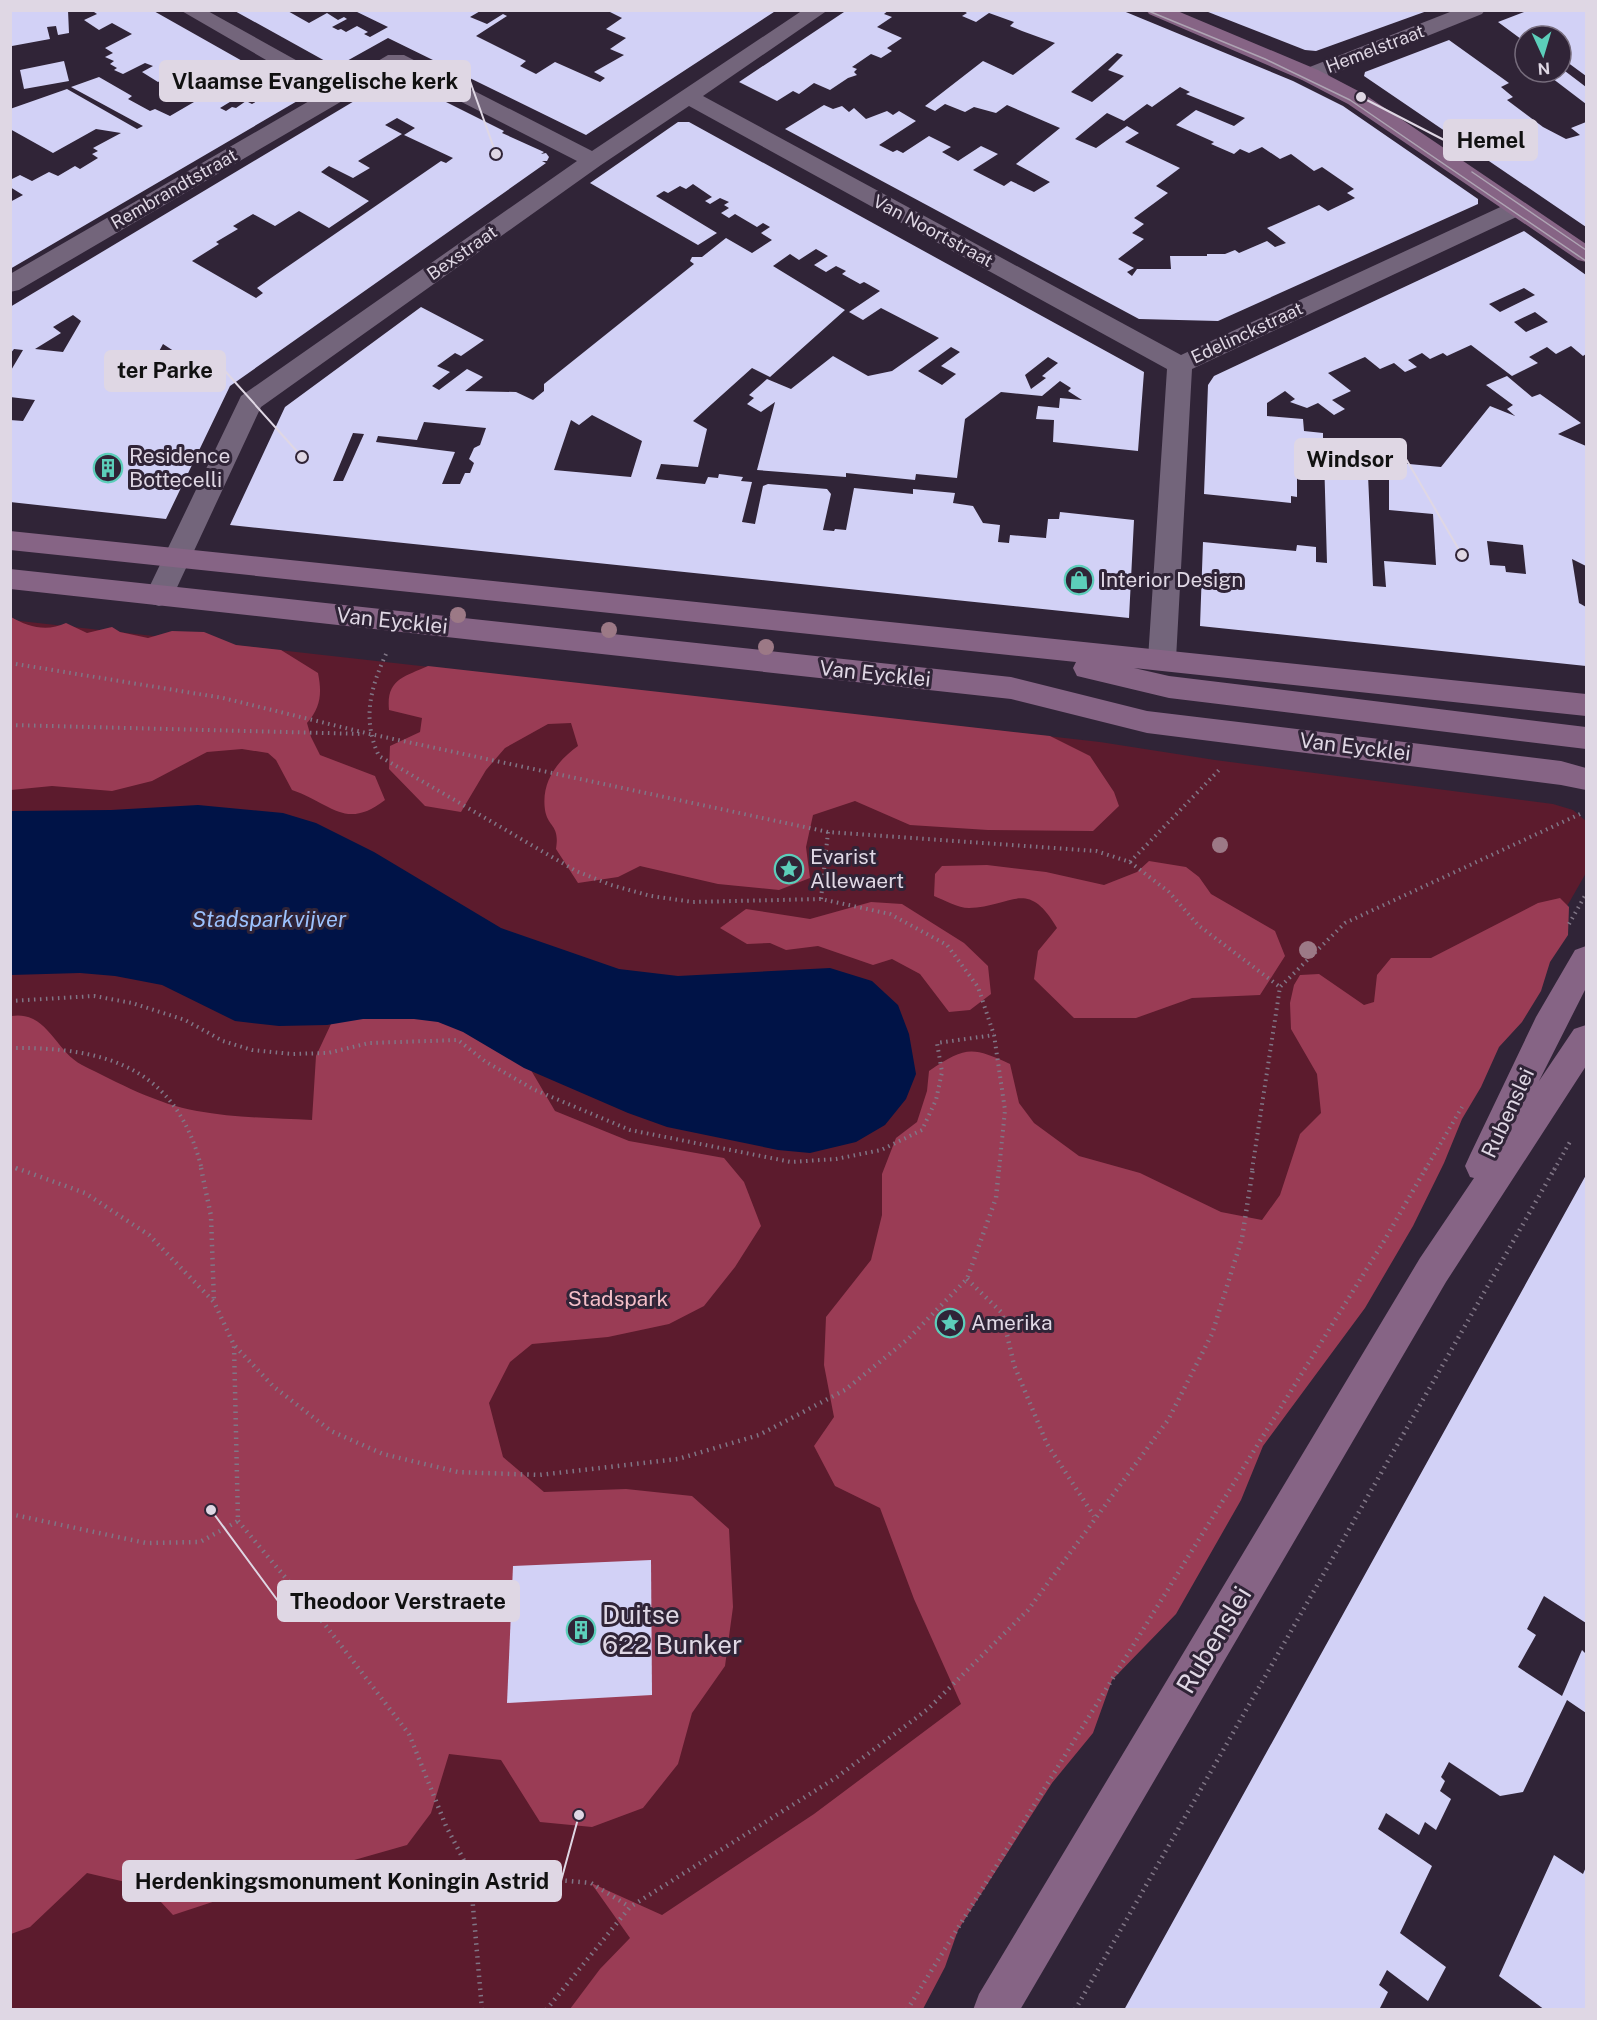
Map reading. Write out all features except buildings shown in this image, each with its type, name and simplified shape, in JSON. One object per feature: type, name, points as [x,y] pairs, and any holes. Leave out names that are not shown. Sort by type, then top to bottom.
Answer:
[{"type":"main road","points":[[1156,10],[1310,75],[1366,105],[1587,255]]},
{"type":"main road","name":"Van Eycklei","points":[[10,540],[1017,643],[1587,705]]},
{"type":"main road","name":"Van Eycklei","points":[[10,579],[1011,688],[1147,722],[1561,773],[1587,779]]},
{"type":"main road","name":"Van Eycklei","points":[[1017,643],[1087,668],[1169,687],[1504,726]]},
{"type":"main road","points":[[1504,726],[1587,738]]},
{"type":"main road","points":[[1504,726],[1587,748]]},
{"type":"main road","name":"Rubenslei","points":[[1433,1270],[1548,1028],[1587,959]]},
{"type":"main road","name":"Rubenslei","points":[[995,2010],[1433,1270],[1587,1039]]},
{"type":"street","points":[[190,10],[339,93]]},
{"type":"street","name":"Bexstraat","points":[[177,557],[250,402],[593,159],[818,10]]},
{"type":"street","name":"Hemelstraat","points":[[1310,75],[1474,10]]},
{"type":"street","name":"Rembrandtstraat","points":[[10,285],[396,60],[593,159]]},
{"type":"street","name":"Van Noortstraat","points":[[687,98],[1180,365]]},
{"type":"street","name":"Edelinckstraat","points":[[1162,659],[1180,365],[1517,208]]},
{"type":"street","points":[[159,596],[177,557]]},
{"type":"path","points":[[10,1166],[85,1193],[149,1235],[214,1302],[234,1345],[274,1387],[331,1431],[383,1454],[458,1472],[539,1475],[678,1459],[759,1435],[845,1390],[908,1339],[967,1280],[996,1198],[1005,1110],[994,1035],[978,987],[947,945],[890,914],[821,899],[693,902],[651,896],[611,885],[576,870],[536,848],[486,815],[379,756],[370,734],[366,706],[373,679],[388,651]]},
{"type":"path","points":[[10,663],[223,698],[370,734],[828,832],[1056,846],[1096,851],[1130,862],[1169,892],[1198,925],[1280,987]]},
{"type":"path","points":[[10,725],[370,734]]},
{"type":"path","points":[[1130,862],[1227,762],[1238,755],[1239,733]]},
{"type":"path","points":[[546,2010],[630,1907],[837,1777],[928,1709],[1028,1610],[1095,1516],[1168,1420],[1212,1334],[1242,1238],[1280,987],[1345,923],[1587,812]]},
{"type":"path","points":[[821,899],[828,832]]},
{"type":"path","points":[[1563,935],[1587,894]]},
{"type":"path","points":[[10,1001],[94,996],[122,1001],[185,1020],[223,1041],[252,1050],[292,1054],[328,1053],[369,1043],[458,1040],[486,1062],[535,1090],[630,1130],[735,1153],[792,1162],[836,1159],[881,1150],[922,1130],[936,1100],[942,1072],[937,1043],[994,1035]]},
{"type":"path","points":[[10,1048],[81,1052],[123,1064],[157,1085],[184,1123],[205,1175],[214,1243],[214,1302]]},
{"type":"path","points":[[907,2010],[1384,1241],[1468,1098]]},
{"type":"path","points":[[1075,2010],[1575,1133]]},
{"type":"path","points":[[967,1280],[1002,1313],[1014,1365],[1047,1444],[1095,1516]]},
{"type":"path","points":[[234,1345],[238,1521],[326,1626],[409,1734],[446,1826],[470,1872],[482,2010]]},
{"type":"path","points":[[10,1514],[146,1543],[200,1542],[238,1521]]},
{"type":"path","points":[[470,1872],[591,1883],[630,1907]]},
{"type":"green space","points":[[11,617],[38,627],[59,626],[66,623],[87,633],[112,627],[120,632],[148,638],[172,631],[204,632],[236,645],[281,650],[318,673],[320,687],[318,705],[307,723],[320,755],[375,776],[385,800],[359,813],[338,812],[292,790],[276,760],[268,753],[242,749],[207,752],[152,781],[112,791],[52,786],[11,790]]},
{"type":"green space","name":"Stadspark","points":[[11,620],[1100,742],[1215,760],[1553,804],[1573,810],[1586,821],[1586,873],[1570,901],[897,2009],[11,2009]]},
{"type":"green space","points":[[428,666],[1050,736],[1090,756],[1114,792],[1119,806],[1093,831],[988,830],[910,825],[855,801],[813,815],[806,847],[810,878],[779,890],[718,884],[640,866],[618,877],[578,883],[556,849],[555,830],[546,816],[544,800],[548,781],[557,765],[578,746],[571,723],[548,724],[505,748],[486,770],[461,812],[425,806],[389,769],[390,746],[420,732],[422,718],[389,710],[390,692],[398,680]]},
{"type":"green space","points":[[1149,861],[1186,867],[1199,877],[1211,894],[1275,931],[1285,956],[1260,995],[1192,998],[1136,1018],[1074,1018],[1034,979],[1038,951],[1057,928],[1037,903],[1018,898],[965,908],[934,896],[935,874],[942,866],[987,865],[1046,872],[1104,885],[1137,872]]},
{"type":"green space","points":[[1560,898],[1569,907],[1568,935],[1550,962],[1541,991],[1522,1022],[1499,1047],[1481,1087],[1462,1119],[1444,1163],[1413,1226],[1365,1308],[1263,1446],[1241,1500],[1176,1614],[1112,1680],[1093,1733],[1052,1783],[958,1930],[945,1967],[923,2009],[570,2009],[600,1969],[630,1938],[591,1883],[662,1915],[814,1814],[961,1704],[914,1599],[880,1508],[835,1486],[814,1446],[834,1417],[824,1365],[826,1317],[871,1260],[882,1215],[882,1174],[896,1138],[917,1122],[927,1091],[929,1071],[951,1057],[968,1052],[986,1054],[1010,1064],[1019,1103],[1034,1123],[1079,1156],[1140,1173],[1221,1212],[1262,1220],[1280,1195],[1300,1134],[1321,1113],[1317,1074],[1291,1029],[1290,1003],[1294,985],[1300,975],[1319,974],[1364,1005],[1374,1002],[1377,975],[1391,958],[1431,958],[1538,903]]},
{"type":"green space","points":[[871,902],[902,904],[964,943],[988,966],[991,994],[970,1010],[949,1012],[920,974],[892,959],[873,965],[818,946],[786,950],[770,943],[747,944],[720,928],[746,909],[810,919]]},
{"type":"green space","points":[[396,994],[508,1031],[555,1111],[629,1141],[724,1158],[744,1182],[761,1226],[735,1267],[704,1306],[669,1324],[608,1337],[532,1344],[510,1362],[489,1403],[503,1457],[544,1492],[626,1489],[692,1496],[729,1529],[733,1607],[725,1666],[692,1713],[678,1764],[643,1808],[592,1827],[540,1822],[501,1760],[449,1754],[431,1813],[407,1845],[249,1890],[173,1915],[147,1887],[87,1873],[30,1927],[11,1934],[11,1016],[23,1016],[42,1025],[73,1059],[82,1065],[167,1103],[182,1108],[226,1115],[312,1120],[316,1056],[338,1009]]},
{"type":"water","name":"Stadsparkvijver","points":[[198,805],[283,813],[316,823],[374,852],[501,928],[619,969],[678,976],[830,968],[872,981],[898,1005],[909,1034],[916,1074],[906,1099],[885,1125],[856,1142],[810,1153],[778,1150],[667,1127],[628,1113],[524,1068],[463,1032],[438,1022],[414,1019],[363,1019],[327,1025],[279,1026],[235,1021],[162,985],[115,976],[80,973],[11,975],[11,811],[111,810]]},
{"type":"tram line","points":[[1146,10],[1265,59],[1350,100],[1586,261]]},
{"type":"tram line","points":[[1472,172],[1586,250]]},
{"type":"place","name":"Hemel","points":[[1361,97]]},
{"type":"place","name":"Vlaamse Evangelische kerk","points":[[496,154]]},
{"type":"place","name":"ter Parke","points":[[302,457]]},
{"type":"place","name":"Residence Bottecelli","points":[[108,468]]},
{"type":"place","name":"Windsor","points":[[1462,555]]},
{"type":"place","name":"Interior Design","points":[[1079,580]]},
{"type":"place","name":"Evarist Allewaert","points":[[789,869]]},
{"type":"place","name":"Amerika","points":[[950,1323]]},
{"type":"place","name":"Theodoor Verstraete","points":[[211,1510]]},
{"type":"place","name":"Duitse 622 Bunker","points":[[581,1630]]},
{"type":"place","name":"Herdenkingsmonument Koningin Astrid","points":[[579,1815]]}]
